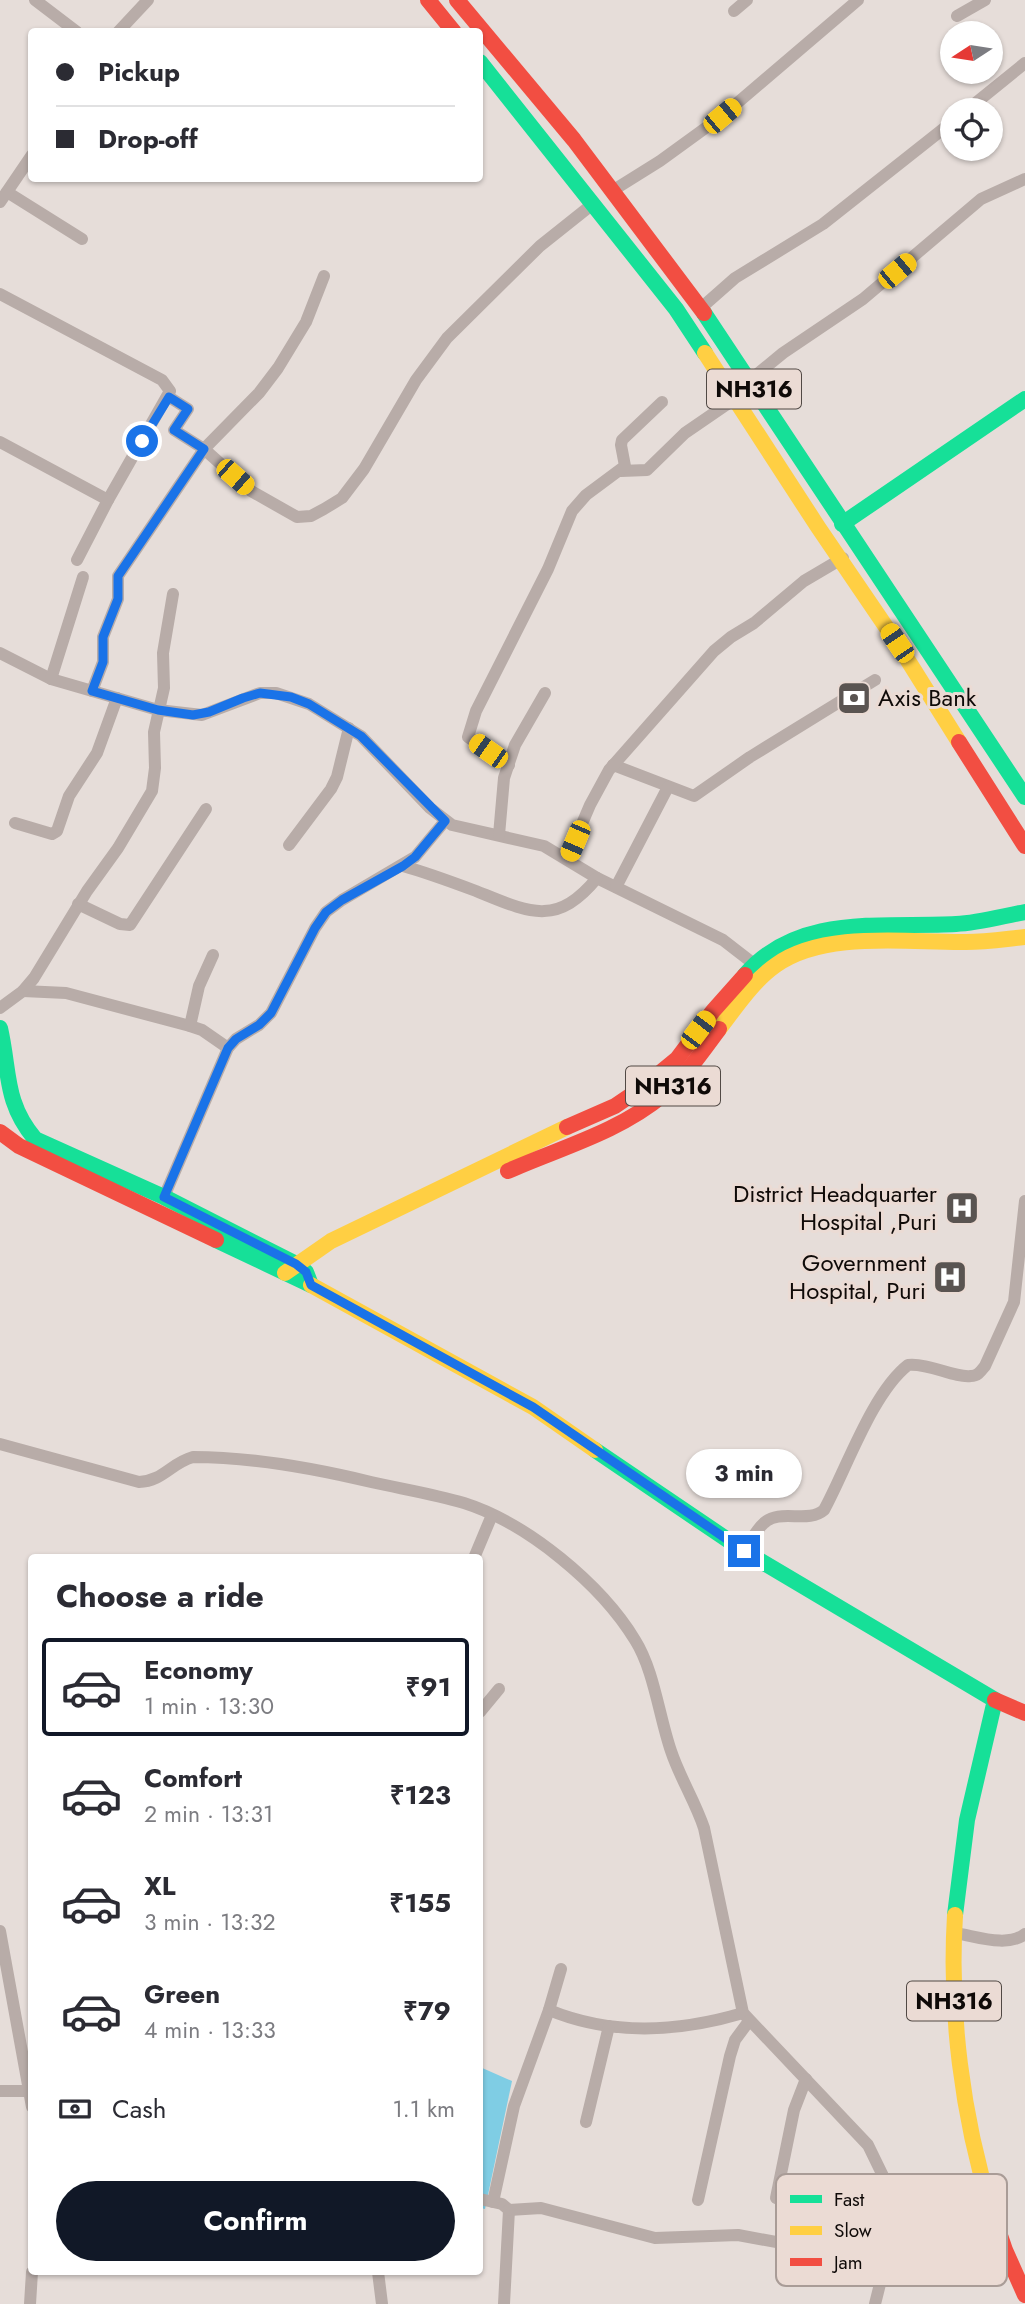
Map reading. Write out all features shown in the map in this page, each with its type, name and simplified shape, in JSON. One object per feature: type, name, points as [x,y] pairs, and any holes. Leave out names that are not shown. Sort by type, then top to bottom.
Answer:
[{"type":"main road","points":[[428,0],[451,28]]},
{"type":"main road","name":"NH316","points":[[457,0],[480,28]]},
{"type":"main road","name":"NH316","points":[[483,31],[574,140],[701,308],[1025,797]]},
{"type":"main road","name":"NH316","points":[[483,66],[677,309],[904,655],[1025,846]]},
{"type":"main road","points":[[842,524],[1025,399]]},
{"type":"main road","name":"NH316","points":[[705,1036],[754,964],[782,944],[808,933],[858,926],[959,924],[1025,912]]},
{"type":"main road","name":"NH316","points":[[299,1275],[331,1241],[534,1142],[615,1106],[643,1087],[705,1036],[766,973],[791,956],[866,942],[969,942],[1025,937]]},
{"type":"main road","points":[[0,1028],[4,1044],[9,1105],[21,1126],[35,1139],[164,1197],[533,1407],[744,1551],[995,1700],[1025,1713]]},
{"type":"main road","points":[[3,1136],[21,1126]]},
{"type":"main road","points":[[3,1136],[299,1275]]},
{"type":"main road","name":"NH316","points":[[981,2174],[958,2050],[953,1979],[960,1860],[968,1811],[995,1700]]},
{"type":"main road","name":"NH316","points":[[1007,2253],[1025,2295]]},
{"type":"street","points":[[35,0],[72,28]]},
{"type":"street","points":[[122,28],[148,0]]},
{"type":"street","points":[[734,11],[747,0]]},
{"type":"street","points":[[612,191],[722,116],[858,0]]},
{"type":"street","points":[[957,16],[985,0]]},
{"type":"street","points":[[982,98],[1025,63]]},
{"type":"street","points":[[701,308],[735,278],[823,224],[940,131]]},
{"type":"street","points":[[28,161],[4,197],[82,239]]},
{"type":"street","points":[[621,471],[647,470],[685,433],[736,398],[750,381],[783,353],[863,299],[981,199],[1025,178]]},
{"type":"street","points":[[169,397],[188,409],[174,430],[204,449],[251,491],[298,517],[311,516],[342,498],[364,469],[416,380],[447,338],[540,246],[594,203]]},
{"type":"street","points":[[92,691],[103,662],[103,637],[118,599],[118,576],[204,449],[259,393],[278,369],[306,322],[324,276]]},
{"type":"street","points":[[0,294],[162,380],[170,391],[77,560]]},
{"type":"street","points":[[509,765],[468,737],[476,711],[548,569],[572,511],[586,495],[621,471],[626,461],[621,449],[622,440],[662,402]]},
{"type":"street","points":[[0,442],[108,500]]},
{"type":"street","points":[[567,859],[598,788],[613,765],[714,651],[754,623],[804,581],[858,547]]},
{"type":"street","points":[[51,680],[83,577]]},
{"type":"street","points":[[0,1009],[23,991],[34,978],[78,904],[118,848],[152,791],[155,768],[154,732],[164,688],[163,653],[173,594]]},
{"type":"street","points":[[0,653],[51,680],[158,710],[202,715],[260,693],[276,693],[309,704],[349,728],[373,747],[402,780],[445,821],[463,829],[544,846],[597,878],[723,940],[754,964]]},
{"type":"street","points":[[613,765],[694,796],[750,757],[876,680]]},
{"type":"street","points":[[499,835],[504,778],[516,744],[545,693]]},
{"type":"street","points":[[15,823],[46,833],[57,831],[69,796],[100,746],[117,698]]},
{"type":"street","points":[[289,845],[331,789],[337,777],[349,728]]},
{"type":"street","points":[[616,887],[668,787]]},
{"type":"street","points":[[78,904],[120,924],[130,925],[206,809]]},
{"type":"street","points":[[164,1197],[228,1048],[271,1013],[326,912],[415,857],[445,821]]},
{"type":"street","points":[[403,866],[443,878],[511,905],[540,912],[575,902],[597,878]]},
{"type":"street","points":[[190,1026],[199,986],[213,955]]},
{"type":"street","points":[[23,991],[66,993],[190,1026],[202,1030],[228,1048]]},
{"type":"street","points":[[744,1551],[758,1530],[771,1518],[819,1515],[824,1510],[860,1434],[892,1381],[908,1365],[917,1364],[972,1376],[985,1366],[1014,1302],[1025,1201]]},
{"type":"street","points":[[0,1444],[139,1482],[160,1478],[182,1460],[193,1457],[311,1468],[465,1503],[530,1534],[559,1557],[620,1617],[637,1643],[681,1779],[695,1802],[704,1828],[746,2017],[867,2145],[882,2174]]},
{"type":"street","points":[[476,1554],[492,1515]]},
{"type":"street","points":[[483,1708],[499,1689]]},
{"type":"street","points":[[0,1931],[28,2064]]},
{"type":"street","points":[[955,1933],[1006,1941],[1025,1934]]},
{"type":"street","points":[[561,1969],[514,2106],[486,2201],[502,2204],[509,2210],[541,2208],[655,2238],[737,2235],[776,2242]]},
{"type":"street","points":[[549,2010],[575,2020],[609,2026],[689,2027],[746,2017]]},
{"type":"street","points":[[698,2200],[730,2056],[746,2017]]},
{"type":"street","points":[[586,2122],[609,2026]]},
{"type":"street","points":[[781,2174],[794,2110],[806,2079]]},
{"type":"street","points":[[0,2091],[28,2091]]},
{"type":"street","points":[[504,2304],[509,2210]]},
{"type":"street","points":[[30,2304],[32,2275]]},
{"type":"street","points":[[378,2275],[382,2304]]},
{"type":"street","points":[[875,2304],[880,2286]]},
{"type":"water","points":[[483,2068],[512,2081],[483,2209]]},
{"type":"traffic: fast","points":[[483,66],[676,309],[705,353]]},
{"type":"traffic: fast","points":[[704,313],[1025,797]]},
{"type":"traffic: fast","points":[[842,524],[1025,399]]},
{"type":"traffic: fast","points":[[745,975],[766,955],[790,941],[816,933],[871,926],[965,923],[1025,912]]},
{"type":"traffic: fast","points":[[0,1028],[13,1099],[35,1139],[164,1197],[296,1264],[306,1272],[311,1285],[216,1240]]},
{"type":"traffic: fast","points":[[595,1450],[744,1551],[995,1700],[967,1820],[955,1915]]},
{"type":"traffic: slow","points":[[705,353],[897,643],[959,742]]},
{"type":"traffic: slow","points":[[719,1029],[768,971],[796,954],[818,947],[868,941],[973,942],[1025,937]]},
{"type":"traffic: slow","points":[[285,1273],[331,1241],[567,1127]]},
{"type":"traffic: slow","points":[[311,1285],[533,1407],[595,1450]]},
{"type":"traffic: slow","points":[[955,1915],[956,2026],[965,2101],[981,2174]]},
{"type":"traffic: jam","points":[[428,0],[451,28]]},
{"type":"traffic: jam","points":[[457,0],[480,28]]},
{"type":"traffic: jam","points":[[483,31],[574,140],[704,313]]},
{"type":"traffic: jam","points":[[959,742],[1025,846]]},
{"type":"traffic: jam","points":[[567,1127],[615,1106],[677,1059],[713,1011],[745,975]]},
{"type":"traffic: jam","points":[[508,1171],[608,1129],[646,1108],[679,1080],[719,1029]]},
{"type":"traffic: jam","points":[[0,1132],[19,1146],[216,1240]]},
{"type":"traffic: jam","points":[[995,1700],[1025,1713]]},
{"type":"traffic: jam","points":[[1007,2254],[1025,2295]]},
{"type":"place","name":"Axis Bank","points":[[854,698]]},
{"type":"place","name":"District Headquarter Hospital ,Puri","points":[[962,1208]]},
{"type":"place","name":"Government Hospital, Puri","points":[[950,1277]]},
{"type":"route","points":[[142,441],[169,397],[188,409],[174,430],[204,449],[118,576],[118,599],[103,637],[103,662],[92,691],[158,710],[193,715],[202,715],[260,693],[291,697],[309,704],[361,736],[445,821],[415,857],[326,912],[271,1013],[259,1025],[236,1039],[220,1062],[164,1197],[296,1264],[306,1272],[311,1285],[533,1407],[744,1551]]}]
